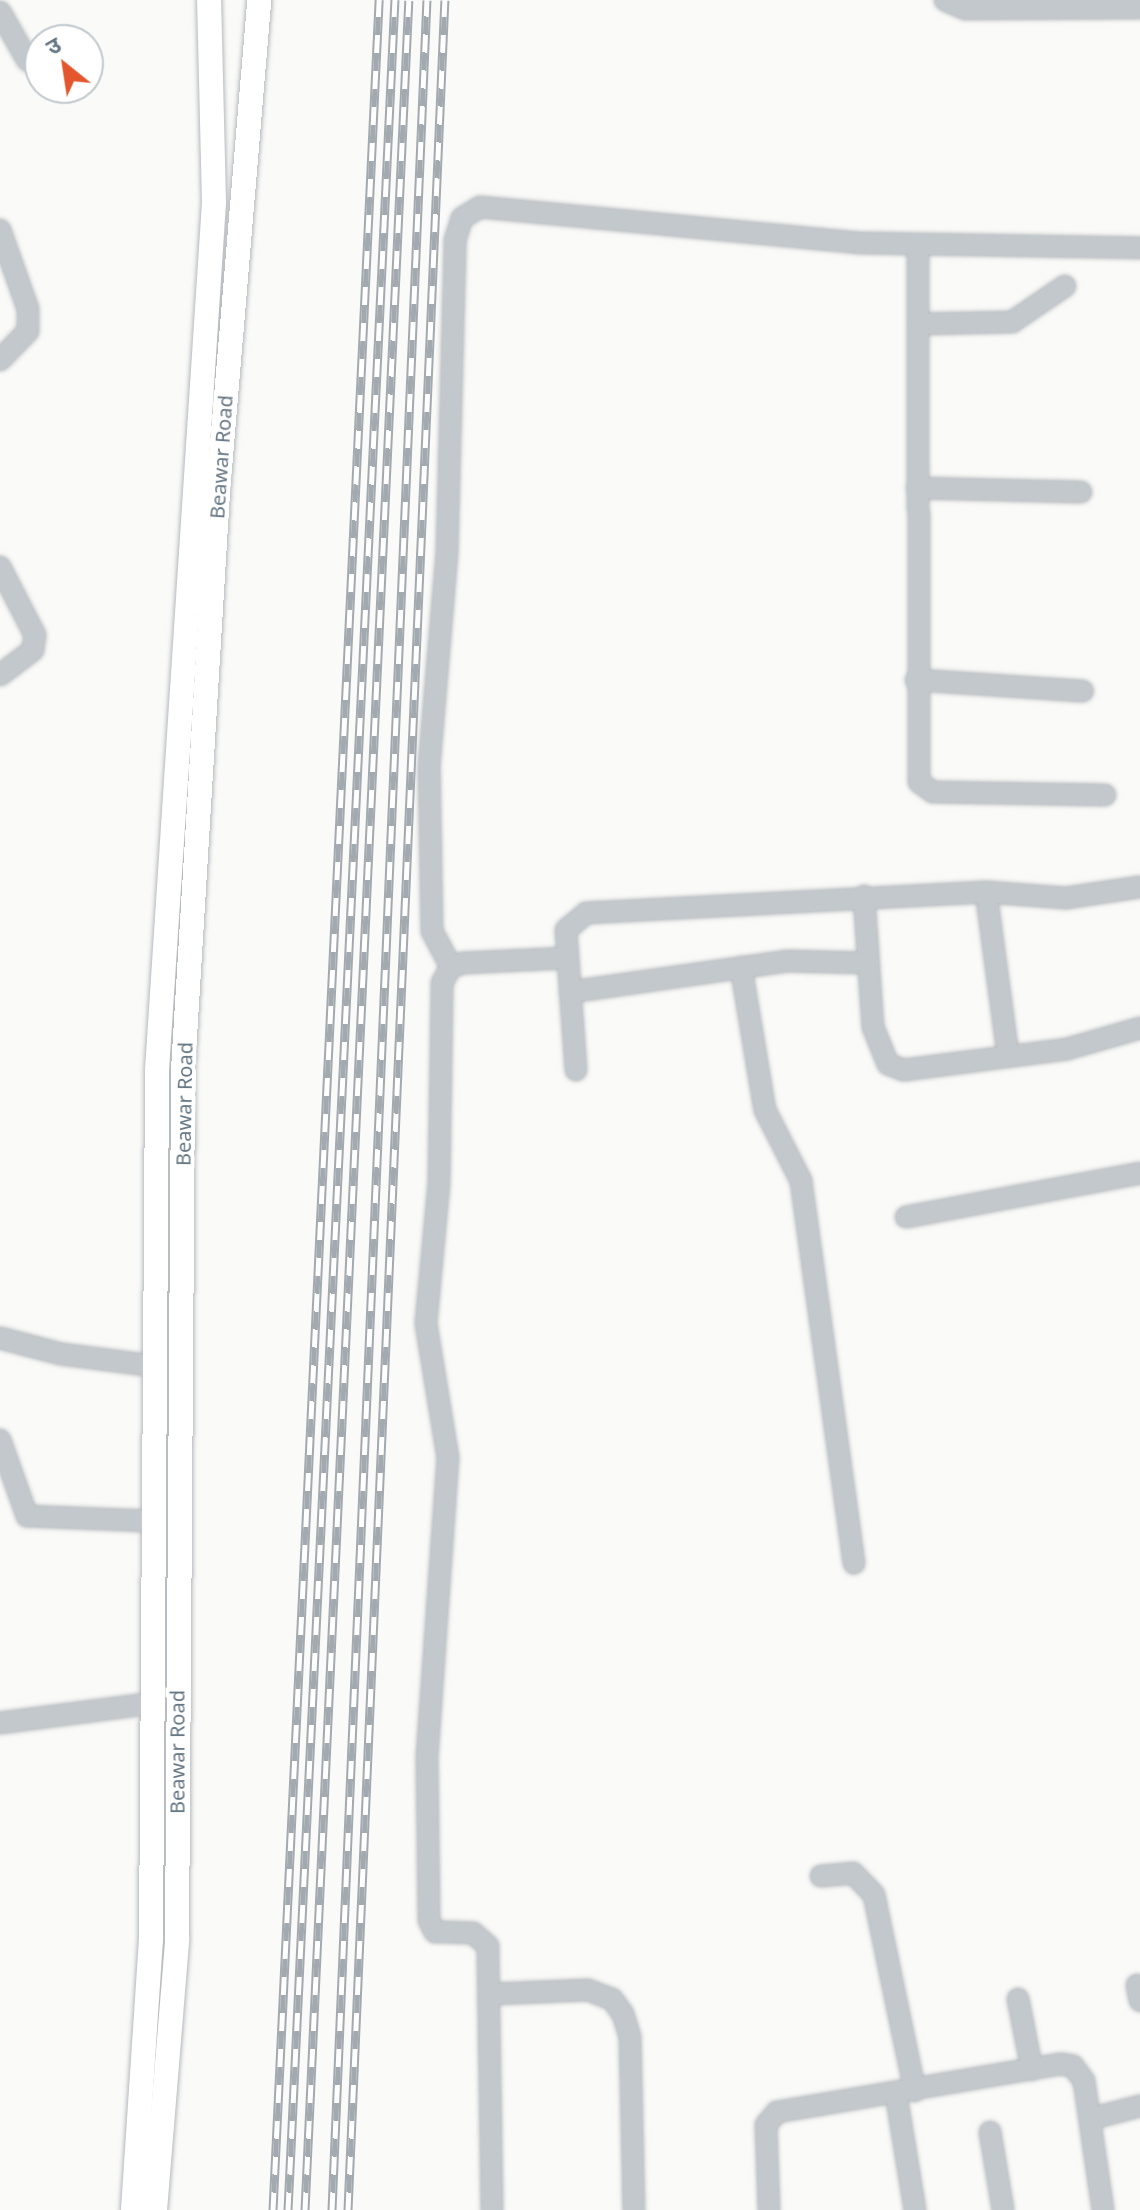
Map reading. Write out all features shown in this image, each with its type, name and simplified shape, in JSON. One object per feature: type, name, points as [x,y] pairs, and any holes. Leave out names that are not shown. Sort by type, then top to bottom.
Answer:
[{"type":"main road","name":"Beawar Road","points":[[133,2210],[151,1939],[153,1703],[149,1521],[155,1366],[157,1070],[214,202],[209,0]]},
{"type":"main road","name":"Beawar Road","points":[[155,2210],[177,1940],[183,1070],[219,477],[259,0]]},
{"type":"street","points":[[945,0],[965,9],[1113,4],[1140,8]]},
{"type":"street","points":[[0,12],[24,54]]},
{"type":"street","points":[[451,967],[432,931],[429,767],[447,552],[455,240],[462,218],[480,207],[918,244],[1140,248]]},
{"type":"street","points":[[0,230],[28,309],[28,331],[0,360]]},
{"type":"street","points":[[918,244],[916,773],[923,790],[1105,795]]},
{"type":"street","points":[[918,324],[1012,322],[1065,286]]},
{"type":"street","points":[[917,488],[1081,492]]},
{"type":"street","points":[[0,567],[35,635],[33,650],[0,675]]},
{"type":"street","points":[[916,680],[1083,691]]},
{"type":"street","points":[[576,1070],[566,930],[586,913],[864,896],[986,892],[1066,898],[1140,887]]},
{"type":"street","points":[[986,892],[1008,1055]]},
{"type":"street","points":[[864,896],[873,1027],[888,1064],[904,1070],[1094,1043],[1140,1028]]},
{"type":"street","points":[[451,967],[567,958]]},
{"type":"street","points":[[570,992],[741,967],[833,959],[868,963]]},
{"type":"street","points":[[451,967],[442,983],[439,1182],[426,1323],[448,1458],[427,1757],[429,1920],[435,1932],[485,1939],[492,1994],[492,2210]]},
{"type":"street","points":[[741,967],[765,1110],[801,1181],[854,1563]]},
{"type":"street","points":[[906,1217],[1140,1173]]},
{"type":"street","points":[[0,1338],[61,1354],[155,1366]]},
{"type":"street","points":[[0,1440],[27,1516],[149,1521]]},
{"type":"street","points":[[0,1723],[153,1703]]},
{"type":"street","points":[[821,1876],[853,1873],[874,1895],[905,2092],[915,2210]]},
{"type":"street","points":[[492,1994],[588,1990],[612,1999],[623,2014],[630,2037],[634,2210]]},
{"type":"street","points":[[1018,1999],[1032,2070]]},
{"type":"street","points":[[769,2210],[768,2118],[785,2109],[905,2092],[1061,2064],[1080,2072],[1103,2210]]},
{"type":"street","points":[[1090,2119],[1140,2106]]},
{"type":"street","points":[[990,2132],[1003,2210]]},
{"type":"railway","points":[[273,2210],[379,0]]},
{"type":"railway","points":[[288,2210],[395,0]]},
{"type":"railway","points":[[305,2210],[409,0]]},
{"type":"railway","points":[[332,2210],[427,0]]},
{"type":"railway","points":[[348,2210],[445,0]]}]
